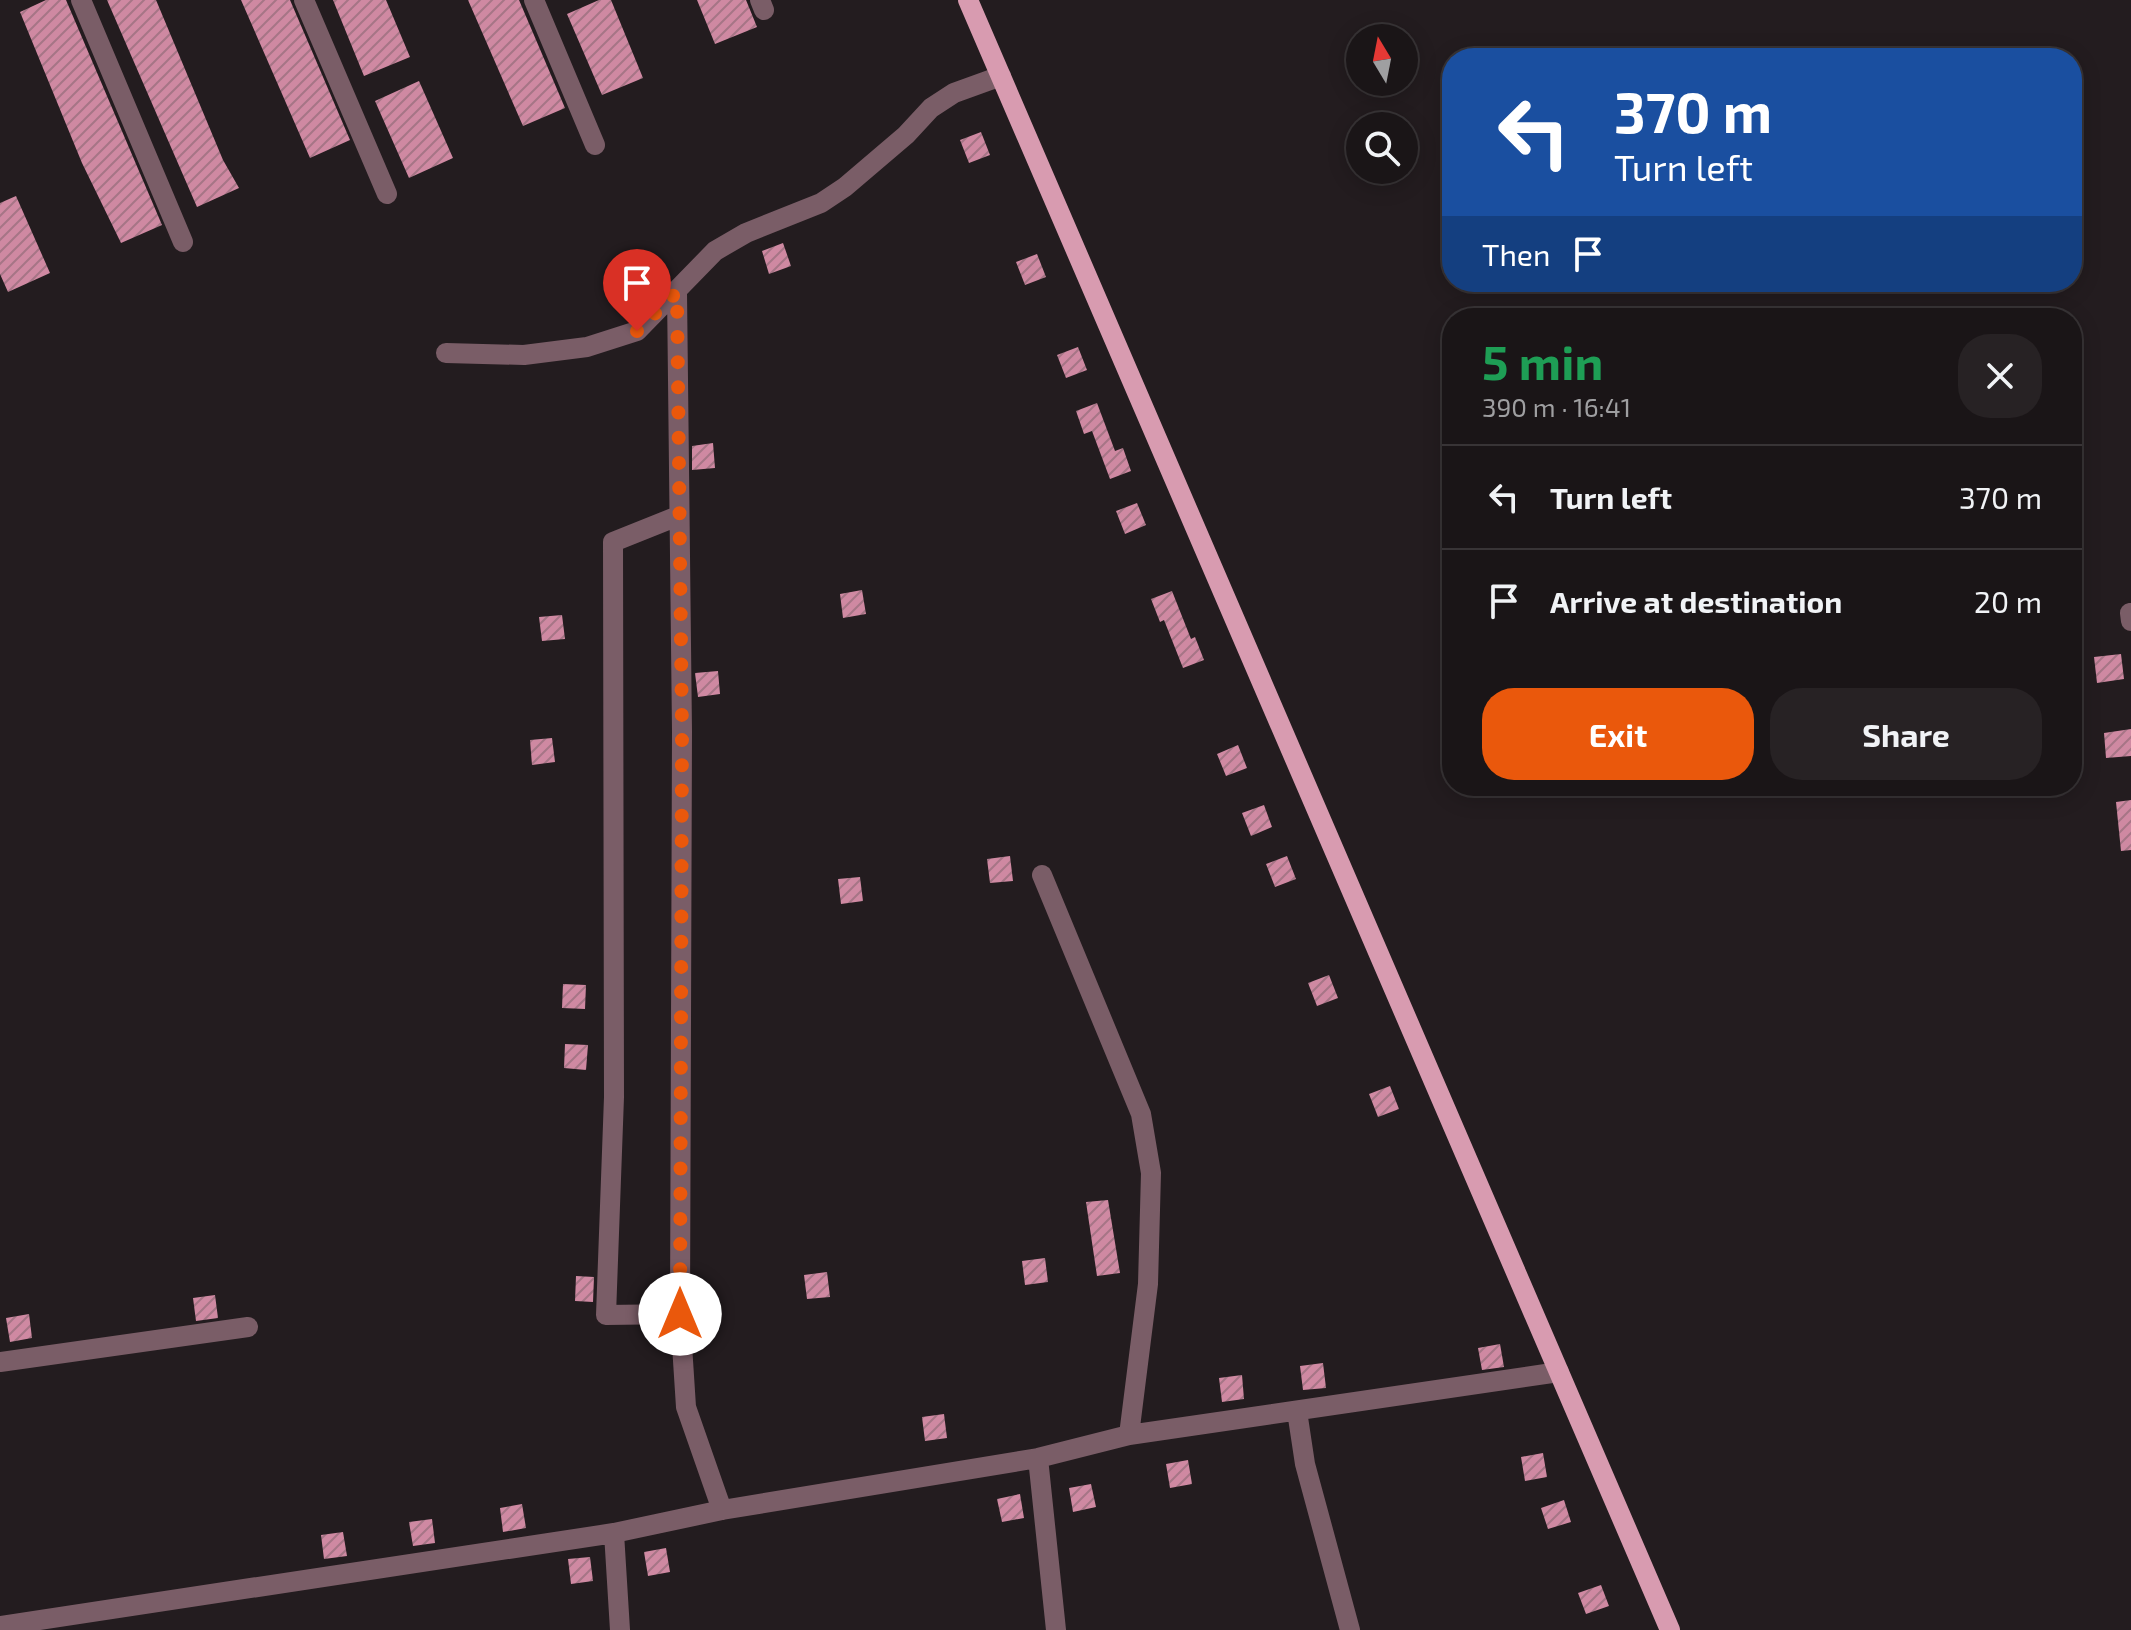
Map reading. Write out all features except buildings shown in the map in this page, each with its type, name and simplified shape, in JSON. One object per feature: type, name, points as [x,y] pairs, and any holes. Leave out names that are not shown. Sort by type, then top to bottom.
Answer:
[{"type":"main road","points":[[968,0],[1670,1630]]},
{"type":"street","points":[[81,0],[183,242]]},
{"type":"street","points":[[304,0],[387,194]]},
{"type":"street","points":[[534,0],[595,145]]},
{"type":"street","points":[[446,353],[524,355],[587,347],[637,331],[715,251],[746,233],[821,203],[906,135],[931,108],[954,93],[1001,76]]},
{"type":"street","points":[[677,292],[682,731],[680,1314],[686,1407],[722,1510]]},
{"type":"street","points":[[678,516],[613,542],[614,1097],[606,1315],[680,1314]]},
{"type":"street","points":[[1042,875],[1141,1114],[1149,1158],[1148,1284],[1129,1435]]},
{"type":"street","points":[[0,1362],[248,1327]]},
{"type":"street","points":[[0,1626],[614,1533],[722,1510],[1038,1458],[1129,1435],[1559,1372]]},
{"type":"street","points":[[1297,1411],[1305,1464],[1350,1630]]},
{"type":"street","points":[[1038,1458],[1056,1630]]},
{"type":"street","points":[[614,1533],[620,1630]]},
{"type":"route","points":[[637,331],[677,292],[682,731],[680,1314]]}]
